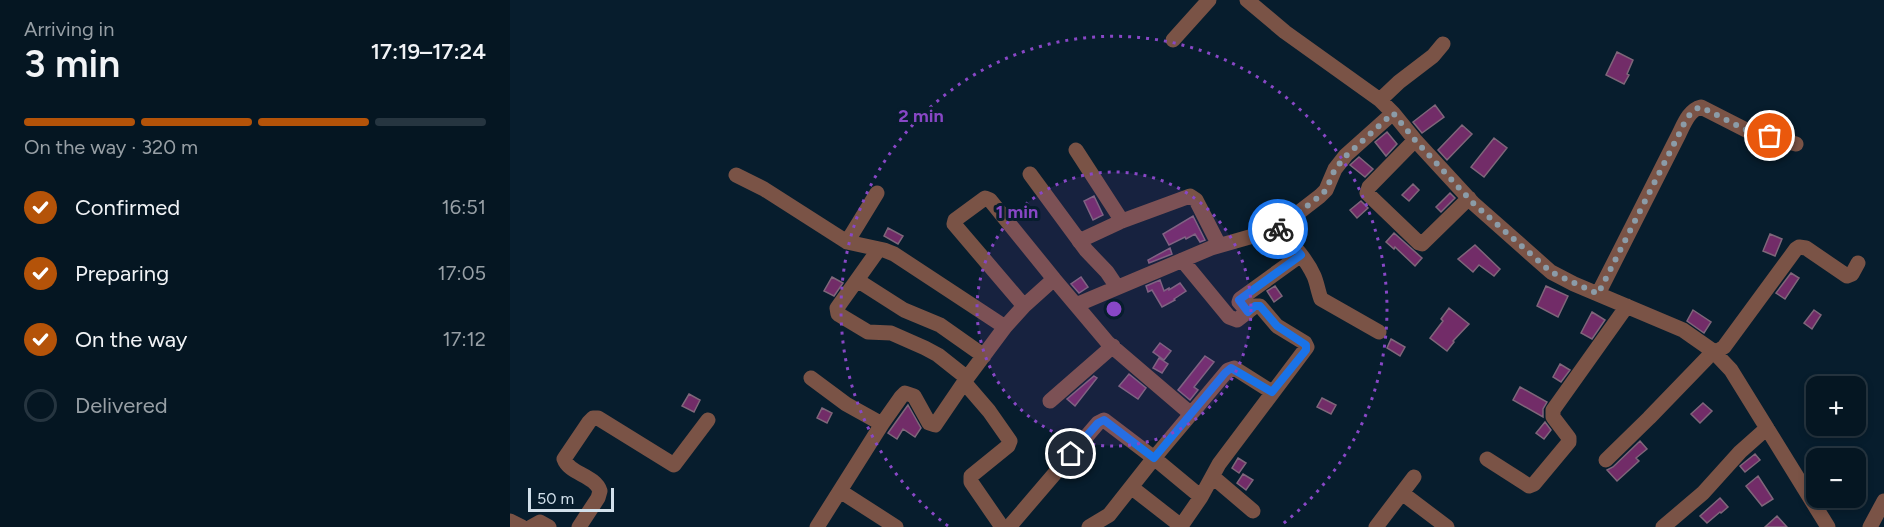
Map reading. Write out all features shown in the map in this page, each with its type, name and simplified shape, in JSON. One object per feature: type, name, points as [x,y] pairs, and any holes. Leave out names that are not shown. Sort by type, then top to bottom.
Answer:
[{"type":"street","points":[[1173,40],[1209,0]]},
{"type":"street","points":[[1247,0],[1285,32],[1380,100],[1469,198],[1551,272],[1683,330],[1716,353],[1731,370],[1828,527]]},
{"type":"street","points":[[1380,100],[1433,56],[1443,44]]},
{"type":"street","points":[[1598,294],[1679,134],[1692,111],[1697,107],[1750,132],[1796,144]]},
{"type":"street","points":[[1076,305],[1219,245],[1253,236],[1289,220],[1326,190],[1335,169],[1346,156],[1393,113]]},
{"type":"street","points":[[1415,140],[1369,187],[1367,193],[1422,244],[1469,198]]},
{"type":"street","points":[[1076,150],[1122,221]]},
{"type":"street","points":[[1030,174],[1092,258],[1107,272],[1117,287]]},
{"type":"street","points":[[736,175],[764,189],[847,242],[894,254],[1005,327]]},
{"type":"street","points":[[847,242],[877,193]]},
{"type":"street","points":[[1079,241],[1122,221],[1190,196],[1196,200],[1219,245]]},
{"type":"street","points":[[1024,306],[954,224],[955,220],[983,199],[988,198],[1096,330],[1191,414]]},
{"type":"street","points":[[1275,226],[1301,255],[1314,277],[1322,299],[1379,332]]},
{"type":"street","points":[[1606,460],[1708,357],[1724,347],[1799,247],[1806,248],[1847,276],[1852,274],[1858,263]]},
{"type":"street","points":[[879,249],[837,311],[840,316],[868,332],[891,333],[938,355],[965,380],[989,411],[1010,441],[1008,446],[970,476],[971,482],[1002,527]]},
{"type":"street","points":[[1248,312],[1239,302],[1240,299],[1301,255]]},
{"type":"street","points":[[1131,487],[1182,526],[1219,464],[1306,350],[1306,345],[1277,326],[1260,306],[1255,306],[1237,320],[1229,317],[1182,260]]},
{"type":"street","points":[[817,527],[882,424],[905,393],[914,396],[929,423],[935,425],[1005,327],[1054,279]]},
{"type":"street","points":[[857,280],[904,310],[940,325],[984,356]]},
{"type":"street","points":[[1487,459],[1529,486],[1534,484],[1569,442],[1569,438],[1553,417],[1553,410],[1627,306]]},
{"type":"street","points":[[1050,401],[1113,346]]},
{"type":"street","points":[[1089,527],[1109,515],[1231,368],[1272,392]]},
{"type":"street","points":[[811,378],[846,404],[882,424]]},
{"type":"street","points":[[579,527],[600,491],[595,484],[567,465],[564,459],[593,418],[598,418],[674,465],[708,420]]},
{"type":"street","points":[[1009,527],[1101,420],[1108,421],[1201,497]]},
{"type":"street","points":[[1663,527],[1703,493],[1740,452],[1767,428]]},
{"type":"street","points":[[1213,477],[1253,511]]},
{"type":"street","points":[[1376,527],[1414,477]]},
{"type":"street","points":[[840,491],[896,527]]},
{"type":"street","points":[[1402,493],[1447,527]]},
{"type":"street","points":[[1870,527],[1884,501]]},
{"type":"street","points":[[510,521],[522,527]]},
{"type":"street","points":[[531,527],[540,522],[549,527]]},
{"type":"building","points":[[1617,52],[1633,60],[1624,84],[1606,75]]},
{"type":"building","points":[[1435,105],[1444,117],[1422,133],[1413,122]]},
{"type":"building","points":[[1462,125],[1472,134],[1447,160],[1438,150]]},
{"type":"building","points":[[1387,132],[1397,144],[1386,156],[1375,142]]},
{"type":"building","points":[[1494,138],[1507,148],[1484,177],[1471,167]]},
{"type":"building","points":[[1359,157],[1373,169],[1365,177],[1350,165]]},
{"type":"building","points":[[1413,184],[1419,190],[1409,201],[1402,195]]},
{"type":"building","points":[[1450,193],[1455,198],[1441,212],[1436,207]]},
{"type":"building","points":[[1094,196],[1103,215],[1093,220],[1084,201]]},
{"type":"building","points":[[1361,201],[1368,208],[1357,218],[1350,210]]},
{"type":"building","points":[[1193,216],[1205,240],[1200,242],[1195,234],[1169,245],[1163,234]]},
{"type":"building","points":[[888,228],[903,236],[898,244],[884,236]]},
{"type":"building","points":[[1394,233],[1422,258],[1415,266],[1395,247],[1394,249],[1386,242]]},
{"type":"building","points":[[1770,234],[1782,239],[1775,256],[1763,251]]},
{"type":"building","points":[[1475,245],[1500,269],[1494,276],[1479,265],[1473,272],[1458,259]]},
{"type":"building","points":[[1170,248],[1172,254],[1149,263],[1148,260]]},
{"type":"building","points":[[1791,273],[1799,278],[1785,299],[1776,293]]},
{"type":"building","points":[[832,277],[843,283],[834,296],[824,291]]},
{"type":"building","points":[[1081,277],[1088,287],[1079,293],[1071,284]]},
{"type":"building","points":[[1160,280],[1164,291],[1180,283],[1186,291],[1162,307],[1152,290],[1148,292],[1146,286]]},
{"type":"building","points":[[1275,286],[1282,296],[1274,302],[1267,291]]},
{"type":"building","points":[[1546,286],[1568,296],[1558,317],[1537,306]]},
{"type":"building","points":[[1449,308],[1469,324],[1447,351],[1430,338],[1443,321],[1441,319]]},
{"type":"building","points":[[1693,310],[1711,322],[1704,333],[1687,321]]},
{"type":"building","points":[[1814,310],[1821,315],[1812,329],[1804,323]]},
{"type":"building","points":[[1592,312],[1605,320],[1592,339],[1581,333]]},
{"type":"building","points":[[1391,339],[1405,347],[1400,356],[1387,348]]},
{"type":"building","points":[[1160,343],[1171,351],[1164,360],[1153,352]]},
{"type":"building","points":[[1205,356],[1214,362],[1194,387],[1198,390],[1190,400],[1178,390]]},
{"type":"building","points":[[1159,358],[1168,364],[1162,373],[1153,368]]},
{"type":"building","points":[[1560,364],[1570,370],[1561,382],[1553,377]]},
{"type":"building","points":[[1129,374],[1146,388],[1138,399],[1119,386]]},
{"type":"building","points":[[1094,376],[1097,378],[1075,406],[1067,399]]},
{"type":"building","points":[[1520,387],[1547,402],[1543,409],[1543,417],[1513,400]]},
{"type":"building","points":[[689,394],[700,400],[694,412],[682,406]]},
{"type":"building","points":[[1322,398],[1336,405],[1331,414],[1317,407]]},
{"type":"building","points":[[1703,403],[1712,411],[1700,423],[1691,414]]},
{"type":"building","points":[[908,405],[921,428],[915,437],[903,429],[897,439],[888,433]]},
{"type":"building","points":[[822,408],[832,413],[827,423],[817,418]]},
{"type":"building","points":[[1545,422],[1551,430],[1544,439],[1536,433]]},
{"type":"building","points":[[1640,441],[1647,449],[1636,458],[1639,461],[1617,481],[1607,470]]},
{"type":"building","points":[[1755,454],[1760,460],[1745,472],[1740,466]]},
{"type":"building","points":[[1238,458],[1246,463],[1239,473],[1232,468]]},
{"type":"building","points":[[1243,474],[1253,480],[1246,490],[1237,483]]},
{"type":"building","points":[[1758,476],[1773,499],[1762,506],[1746,486]]},
{"type":"building","points":[[1720,498],[1728,507],[1707,523],[1700,516]]},
{"type":"building","points":[[1777,516],[1787,527],[1765,527]]},
{"type":"way so far","points":[[1278,229],[1275,226],[1289,220],[1326,190],[1335,169],[1346,156],[1393,113],[1473,203],[1551,272],[1598,294],[1692,111],[1701,107],[1750,132],[1770,136]]},
{"type":"route","points":[[1071,454],[1098,423],[1104,420],[1154,458],[1231,368],[1272,392],[1307,347],[1277,326],[1260,306],[1255,306],[1248,312],[1239,300],[1301,255],[1278,229]]}]
